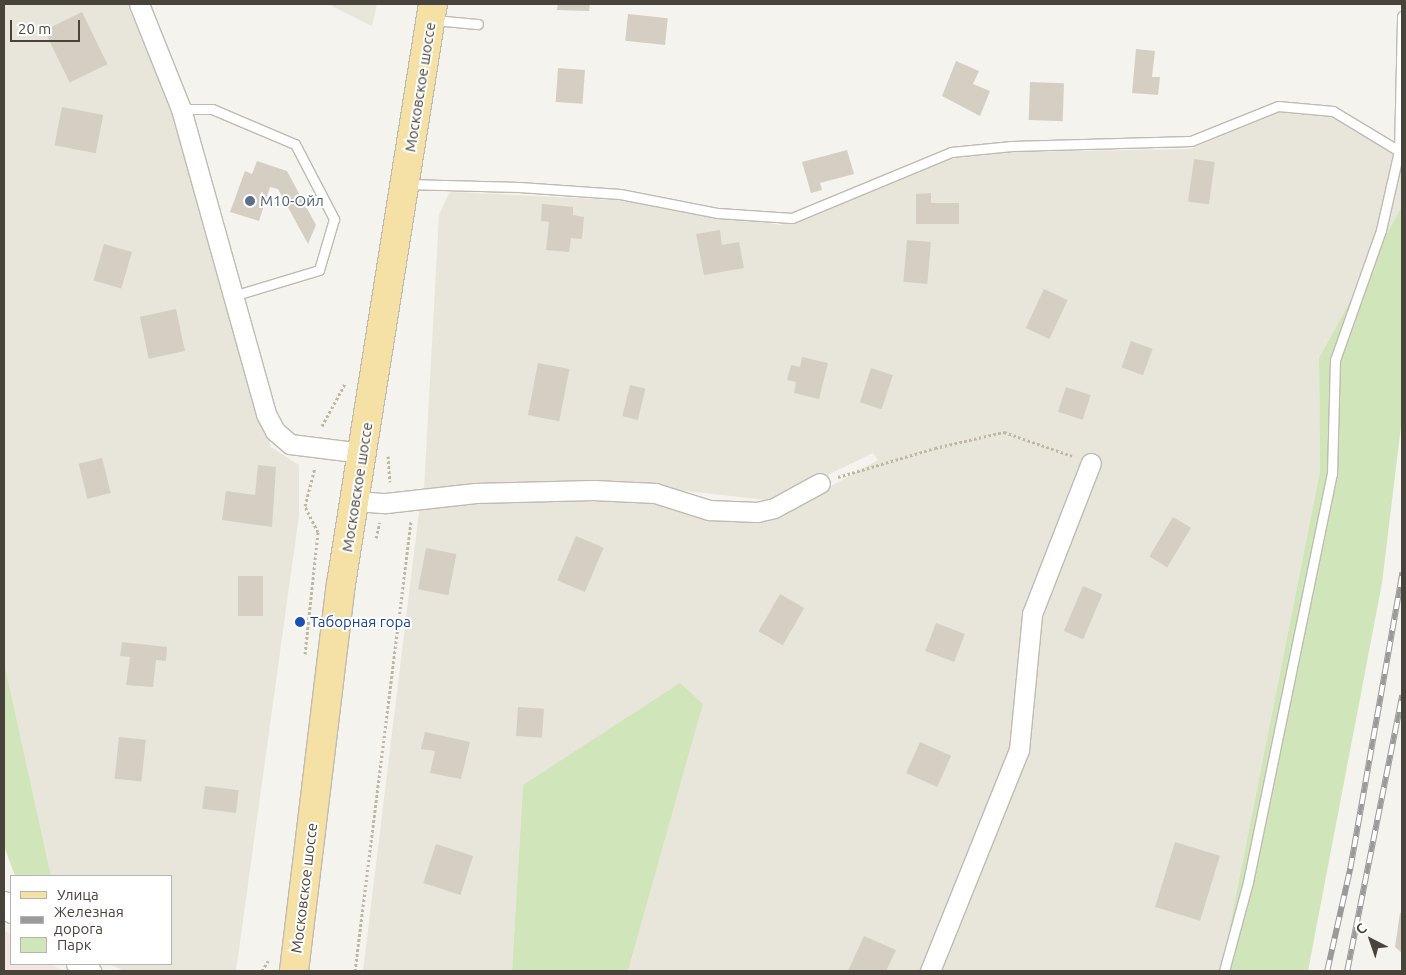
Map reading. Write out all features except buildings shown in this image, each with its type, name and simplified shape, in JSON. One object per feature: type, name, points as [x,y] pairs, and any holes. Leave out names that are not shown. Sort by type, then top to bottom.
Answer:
[{"type":"main road","name":"Московское шоссе","points":[[294,971],[324,712],[362,453],[432,12]]},
{"type":"street","points":[[139,4],[181,109],[266,414],[274,431],[290,444],[362,453]]},
{"type":"street","points":[[930,971],[1019,750],[1032,614],[1091,463]]},
{"type":"street","points":[[355,501],[386,503],[413,499],[593,490],[655,493],[709,510],[757,512],[774,508],[820,483]]},
{"type":"street","points":[[78,965],[91,971]]},
{"type":"lane","points":[[432,12],[478,24]]},
{"type":"lane","points":[[1224,971],[1248,882],[1332,474],[1334,360],[1381,230],[1399,151],[1402,16]]},
{"type":"lane","points":[[405,184],[519,186],[620,194],[718,213],[792,218],[951,152],[1012,146],[1191,141],[1278,106],[1332,110],[1399,151]]},
{"type":"lane","points":[[181,109],[212,109],[295,144],[334,219],[319,270],[233,296]]},
{"type":"path","points":[[820,483],[935,448],[1004,432],[1091,463]]},
{"type":"path","points":[[355,971],[413,499]]},
{"type":"shaded area","points":[[4,4],[127,4],[172,112],[271,447],[299,465],[299,515],[236,971],[125,971],[110,965],[172,965],[172,875],[51,875],[4,662]]},
{"type":"shaded area","points":[[328,4],[377,4],[372,26]]},
{"type":"shaded area","points":[[1281,111],[1333,114],[1402,159],[1402,206],[1319,358],[1320,471],[1221,971],[628,971],[703,704],[523,785],[512,971],[363,971],[420,504],[603,498],[675,506],[707,514],[817,494],[878,460],[873,453],[774,501],[590,480],[424,490],[439,214],[450,192],[618,200],[781,225],[950,159],[1009,152],[1190,149]]},
{"type":"shaded area","points":[[4,930],[10,934],[10,965],[53,965],[64,971],[4,971]]},
{"type":"green space","points":[[1402,206],[1402,418],[1382,583],[1308,971],[1221,971],[1320,471],[1319,358]]},
{"type":"green space","points":[[4,662],[51,875],[15,875],[4,846]]},
{"type":"green space","points":[[680,683],[703,704],[628,971],[512,971],[523,785]]},
{"type":"railway","points":[[1327,971],[1350,869],[1402,573]]},
{"type":"railway","points":[[1347,971],[1402,695]]},
{"type":"place","name":"М10-Ойл","points":[[250,201]]},
{"type":"place","name":"Таборная гора","points":[[300,622]]}]
